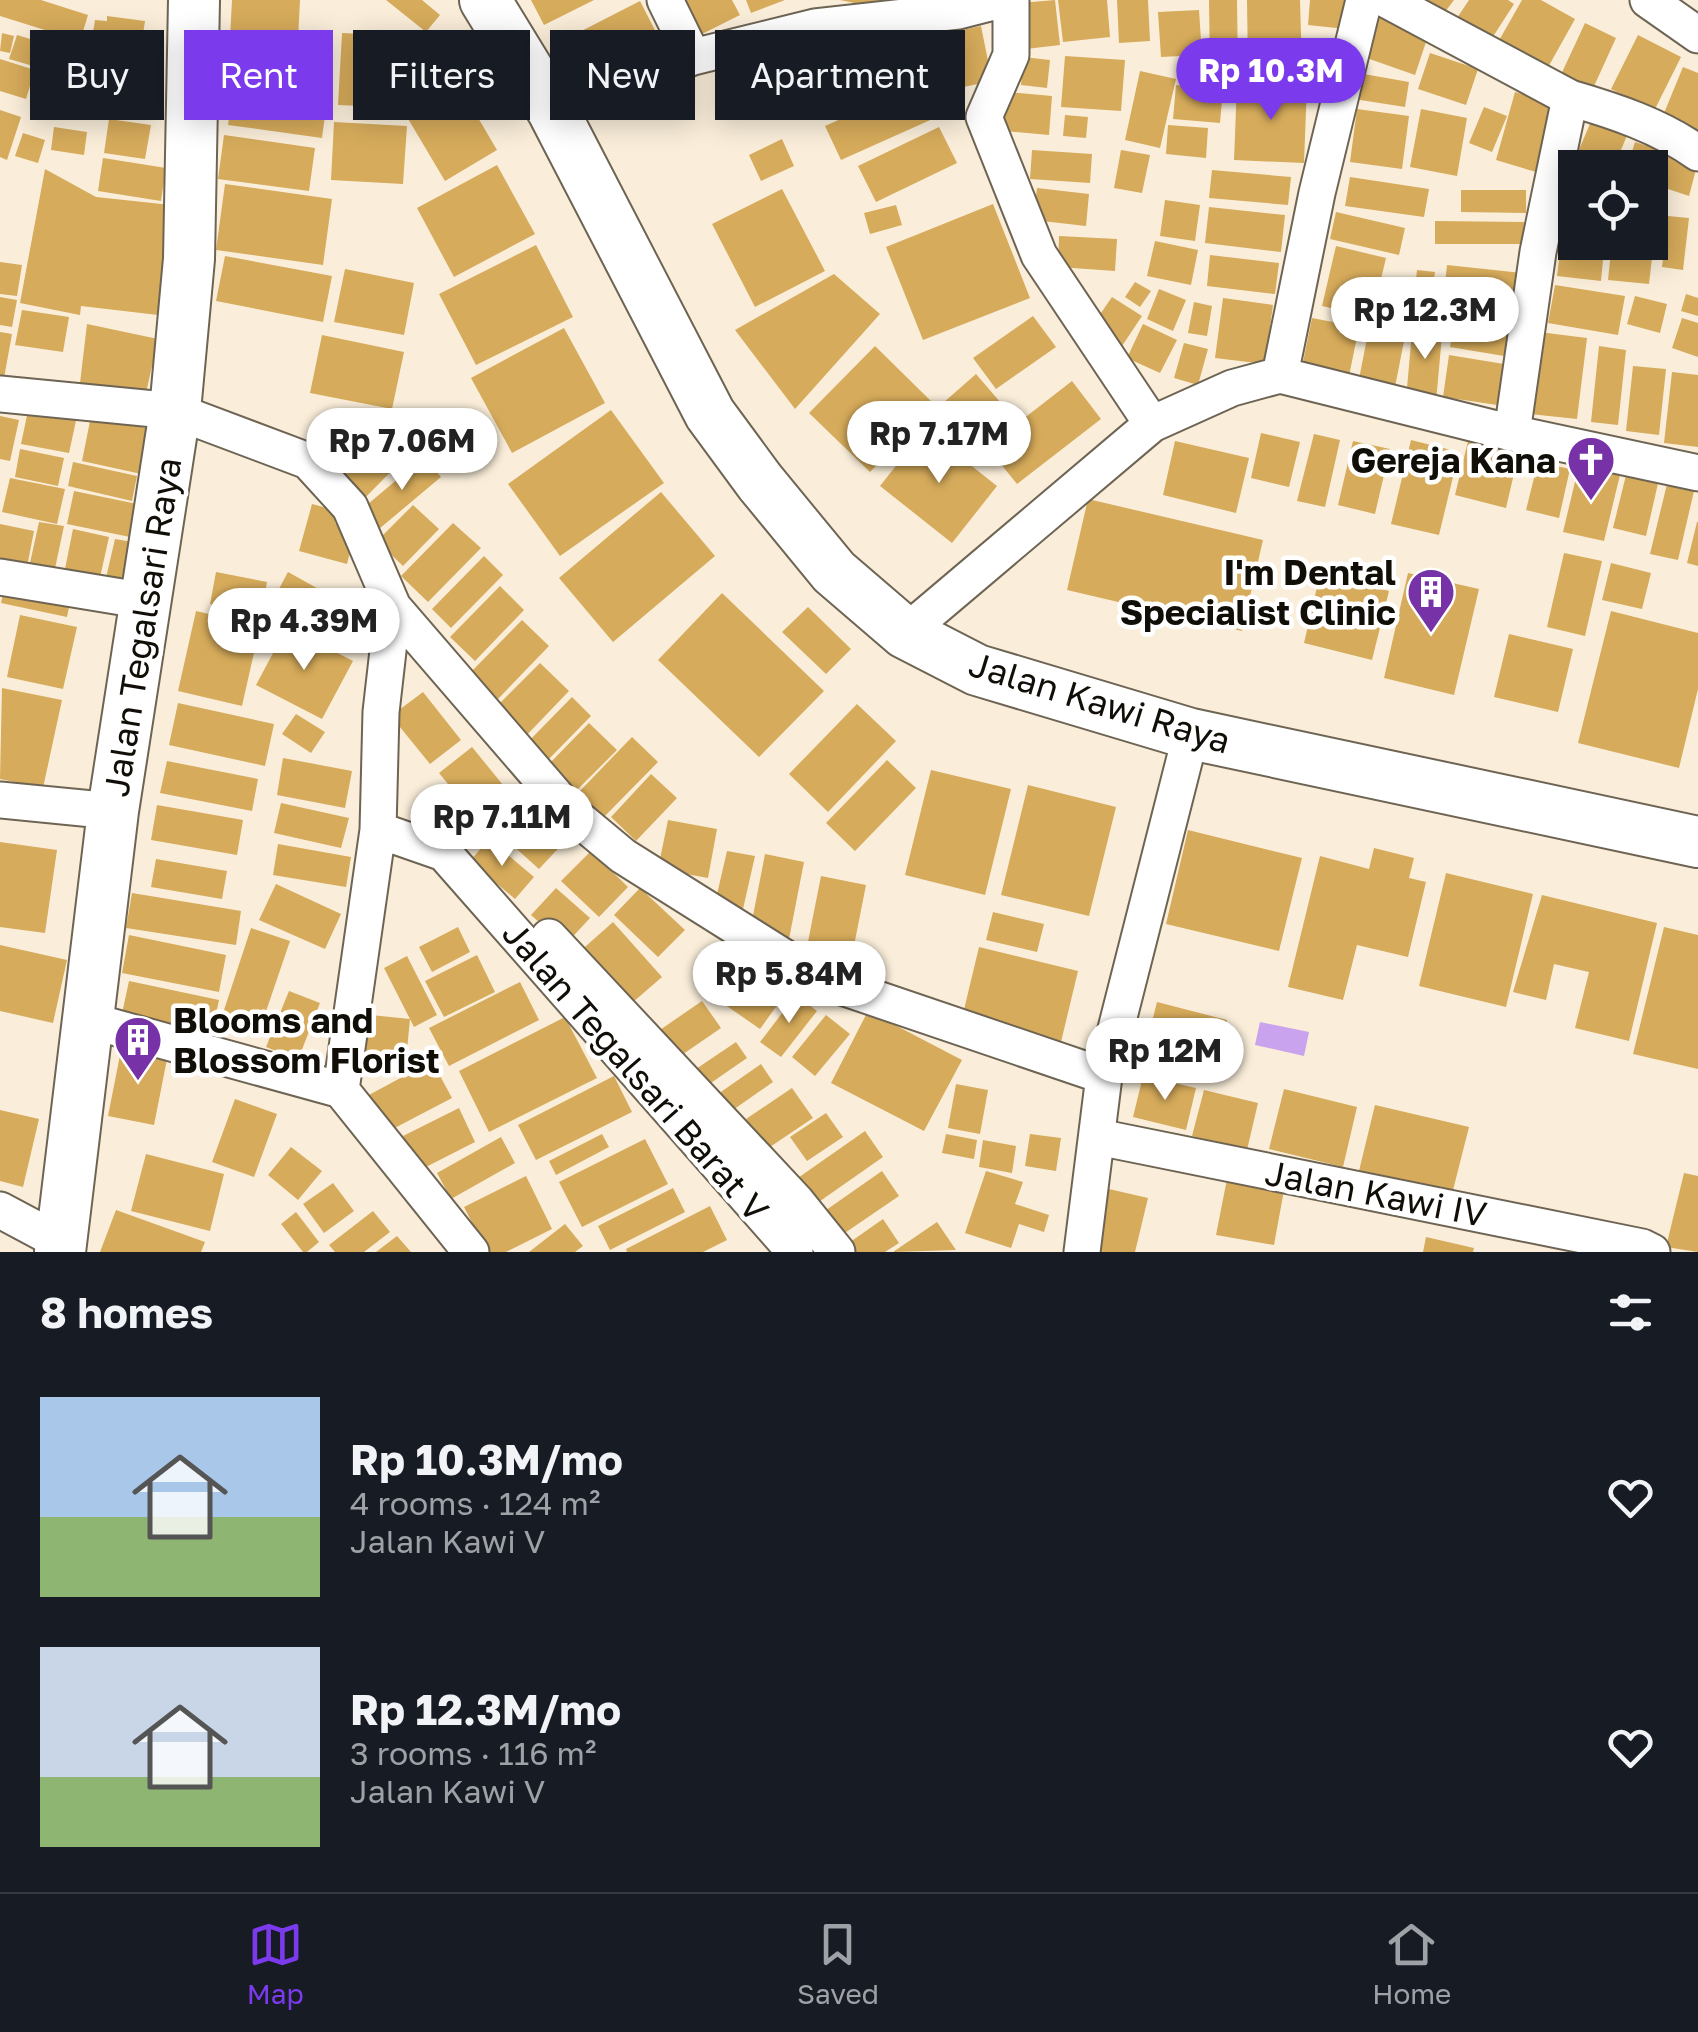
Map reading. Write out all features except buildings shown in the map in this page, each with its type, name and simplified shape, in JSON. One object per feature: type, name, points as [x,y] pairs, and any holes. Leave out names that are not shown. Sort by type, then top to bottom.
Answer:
[{"type":"main road","name":"Jalan Tegalsari Raya","points":[[61,1248],[113,811],[175,411],[189,259],[194,0]]},
{"type":"main road","name":"Jalan Kawi Raya","points":[[485,0],[550,104]]},
{"type":"main road","name":"Jalan Kawi Raya","points":[[559,120],[710,414],[834,572],[905,633],[978,670],[1191,734],[1698,842]]},
{"type":"street","points":[[665,0],[680,30]]},
{"type":"street","points":[[695,57],[812,14],[1001,0]]},
{"type":"street","points":[[1010,0],[1011,54],[985,111],[988,126],[1038,255],[1152,424]]},
{"type":"street","points":[[1280,375],[1317,194],[1364,0]]},
{"type":"street","points":[[1387,0],[1570,98],[1674,136],[1698,153]]},
{"type":"street","points":[[1648,0],[1698,35]]},
{"type":"street","points":[[1512,433],[1538,252],[1570,98]]},
{"type":"street","points":[[905,633],[1152,424],[1232,388],[1280,375],[1698,474]]},
{"type":"street","points":[[0,394],[175,411],[308,461],[350,506],[393,608],[569,812],[623,856],[806,971],[844,988],[1104,1076]]},
{"type":"street","points":[[0,576],[146,601]]},
{"type":"street","points":[[341,1090],[378,830],[381,712],[393,608]]},
{"type":"street","points":[[1082,1252],[1104,1076],[1191,734]]},
{"type":"street","points":[[0,800],[113,811]]},
{"type":"street","name":"Jalan Tegalsari Barat V","points":[[378,830],[444,854],[795,1252]]},
{"type":"street","points":[[444,854],[481,874],[549,937],[796,1201],[837,1252]]},
{"type":"street","points":[[88,1020],[341,1090],[471,1252]]},
{"type":"street","name":"Jalan Kawi IV","points":[[1098,1137],[1652,1252]]},
{"type":"street","points":[[0,1210],[61,1248]]},
{"type":"shaded area","points":[[1260,1022],[1309,1032],[1304,1056],[1255,1045]]},
{"type":"place","name":"Gereja Kana","points":[[1591,502]]},
{"type":"place","name":"I'm Dental Specialist Clinic","points":[[1431,634]]},
{"type":"place","name":"Blooms and Blossom Florist","points":[[138,1082]]}]
